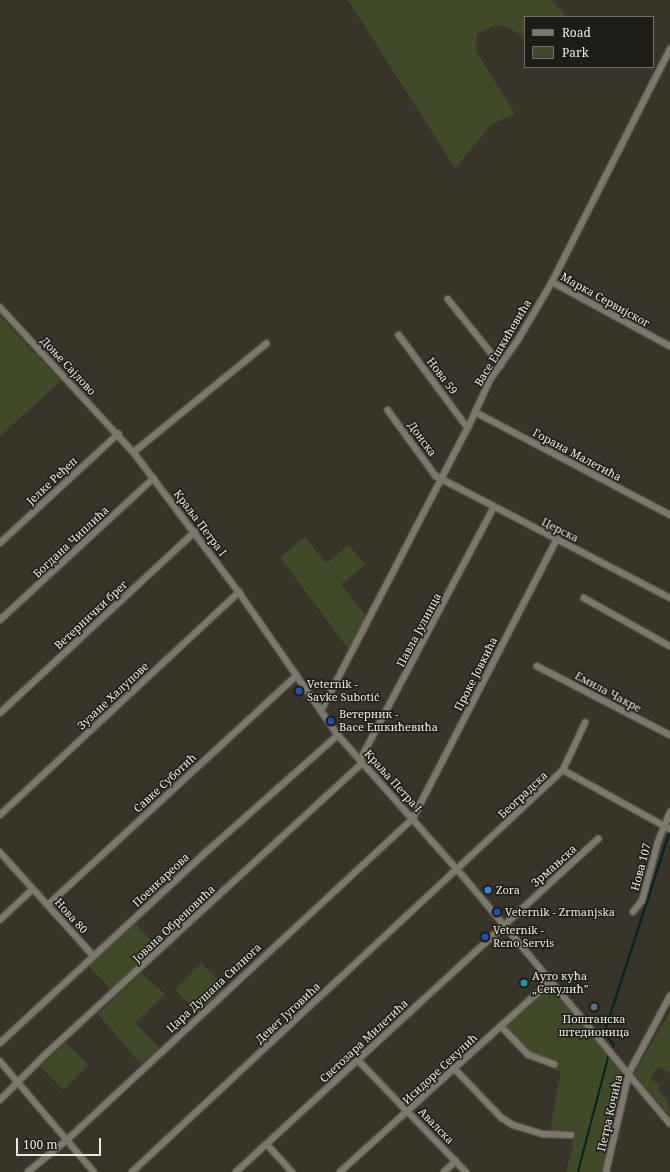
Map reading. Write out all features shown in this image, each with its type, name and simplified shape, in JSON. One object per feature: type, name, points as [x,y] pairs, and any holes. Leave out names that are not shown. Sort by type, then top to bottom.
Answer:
[{"type":"street","name":"Васе Ешкићевића","points":[[321,711],[440,478],[468,428],[490,380],[501,365],[552,282],[670,49]]},
{"type":"street","name":"Марка Сервијског","points":[[552,282],[670,346]]},
{"type":"street","points":[[448,299],[501,365]]},
{"type":"street","name":"Доње Сајлово","points":[[0,307],[119,436]]},
{"type":"street","name":"Нова 59","points":[[399,335],[468,428]]},
{"type":"street","points":[[134,452],[266,344]]},
{"type":"street","name":"Донска","points":[[388,410],[440,478]]},
{"type":"street","name":"Горана Малетића","points":[[475,412],[670,515]]},
{"type":"street","name":"Краља Петра I","points":[[119,436],[134,452],[239,592],[338,735],[458,870],[611,1050],[670,1123]]},
{"type":"street","name":"Јелке Ређеп","points":[[0,543],[119,436]]},
{"type":"street","name":"Богдана Чиплића","points":[[0,620],[154,478]]},
{"type":"street","name":"Церска","points":[[440,478],[670,598]]},
{"type":"street","name":"Павла Јулинца","points":[[361,762],[494,507]]},
{"type":"street","name":"Ветернички брег","points":[[0,713],[195,532]]},
{"type":"street","name":"Проке Јовкића","points":[[413,818],[557,539]]},
{"type":"street","name":"Зузане Халупове","points":[[0,815],[239,592]]},
{"type":"street","points":[[584,598],[670,646]]},
{"type":"street","name":"Емила Чакре","points":[[537,666],[670,735]]},
{"type":"street","name":"Савке Суботић","points":[[48,906],[296,676]]},
{"type":"street","name":"Београдска","points":[[458,870],[563,770],[585,723]]},
{"type":"street","name":"Поенкареова","points":[[0,1043],[338,735]]},
{"type":"street","name":"Јована Обреновића","points":[[0,1100],[361,762]]},
{"type":"street","points":[[563,770],[670,829]]},
{"type":"street","points":[[664,826],[670,812]]},
{"type":"street","name":"Цара Душана Силнога","points":[[28,1172],[67,1140],[413,818]]},
{"type":"street","name":"Нова 107","points":[[633,912],[642,901],[664,826]]},
{"type":"street","name":"Зрмањска","points":[[504,924],[598,839]]},
{"type":"street","name":"Нова 80","points":[[0,852],[94,956]]},
{"type":"street","name":"Девет Југовића","points":[[132,1172],[458,870]]},
{"type":"street","points":[[0,920],[33,889]]},
{"type":"street","name":"Светозара Милетића","points":[[236,1172],[504,924]]},
{"type":"street","name":"Исидоре Секулић","points":[[340,1172],[552,980]]},
{"type":"street","name":"Петра Кочића","points":[[606,1172],[629,1073],[670,996]]},
{"type":"street","points":[[501,1026],[529,1055],[554,1064]]},
{"type":"street","name":"Авалска","points":[[358,1060],[466,1172]]},
{"type":"street","points":[[0,1061],[94,1172]]},
{"type":"street","points":[[454,1068],[502,1118],[513,1125],[543,1134],[571,1135]]},
{"type":"street","points":[[267,1144],[292,1172]]},
{"type":"street","points":[[444,1172],[456,1161]]},
{"type":"green space","points":[[348,0],[551,0],[566,16],[524,16],[524,38],[508,27],[495,25],[477,34],[476,51],[515,114],[492,124],[455,168]]},
{"type":"green space","points":[[0,316],[61,381],[0,436]]},
{"type":"green space","points":[[305,537],[326,563],[349,545],[365,565],[341,584],[366,616],[349,650],[280,557]]},
{"type":"green space","points":[[134,922],[157,946],[110,989],[88,965]]},
{"type":"green space","points":[[201,963],[224,986],[198,1012],[175,989]]},
{"type":"green space","points":[[141,973],[165,994],[135,1023],[159,1048],[141,1064],[98,1014]]},
{"type":"green space","points":[[552,986],[625,1075],[603,1172],[566,1172],[573,1146],[571,1130],[550,1130],[561,1072],[556,1070],[560,1060],[548,1060],[530,1052],[506,1027]]},
{"type":"green space","points":[[670,1012],[670,1073],[658,1066],[651,1079],[660,1085],[657,1090],[667,1099],[670,1116],[634,1073]]},
{"type":"green space","points":[[65,1042],[88,1065],[64,1090],[40,1067]]},
{"type":"waterway","points":[[611,1051],[614,1045],[604,1034],[670,831]]},
{"type":"waterway","points":[[578,1172],[609,1054]]},
{"type":"place","name":"Veternik - Savke Subotić","points":[[299,691]]},
{"type":"place","name":"Ветерник - Васе Ешкићевића","points":[[331,721]]},
{"type":"place","name":"Zora","points":[[488,890]]},
{"type":"place","name":"Veternik - Zrmanjska","points":[[497,912]]},
{"type":"place","name":"Veternik - Reno Servis","points":[[485,937]]},
{"type":"place","name":"Ауто кућа „Секулић”","points":[[524,983]]},
{"type":"place","name":"Поштанска штедионица","points":[[594,1007]]}]
